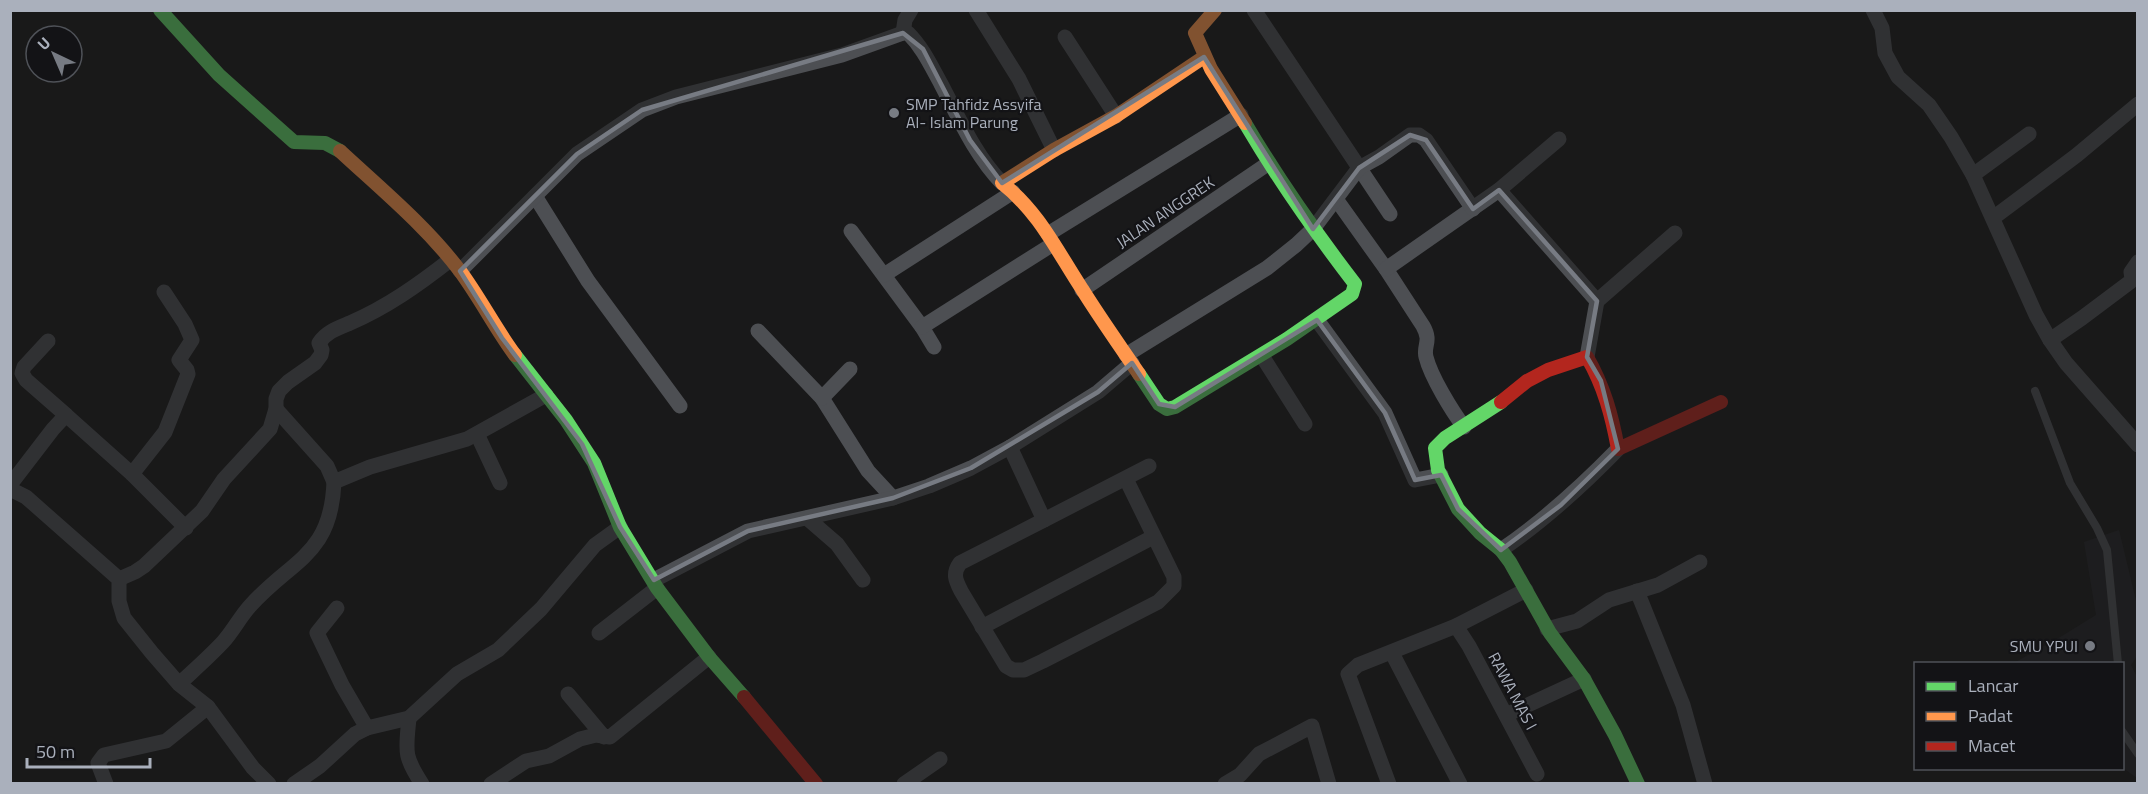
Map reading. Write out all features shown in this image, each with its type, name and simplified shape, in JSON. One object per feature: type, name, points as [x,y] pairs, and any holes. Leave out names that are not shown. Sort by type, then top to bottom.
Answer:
[{"type":"street","points":[[160,10],[219,75],[292,140],[299,143],[325,143],[333,146],[420,227],[455,266],[502,338],[566,420],[594,463],[620,527],[656,584],[709,657],[816,783]]},
{"type":"street","points":[[903,33],[905,20],[911,10]]},
{"type":"street","points":[[976,10],[1019,79],[1054,150]]},
{"type":"street","points":[[118,579],[144,566],[202,511],[224,479],[270,429],[279,391],[288,381],[315,363],[321,356],[322,350],[319,343],[323,338],[334,329],[390,304],[455,266],[535,196],[577,154],[642,110],[676,97],[842,55],[903,33],[908,33],[923,50],[970,140],[992,172],[1007,188],[1020,197],[1159,404],[1167,409],[1175,407],[1262,356],[1317,320],[1355,290],[1354,284],[1269,164],[1204,57],[1195,33],[1215,10]]},
{"type":"street","points":[[1254,10],[1390,214]]},
{"type":"street","points":[[1873,10],[1882,28],[1885,53],[1898,77],[1929,105],[1973,175],[2036,315],[2050,340],[2066,363],[2138,445]]},
{"type":"street","points":[[1065,37],[1116,116]]},
{"type":"street","points":[[884,275],[1007,188],[1054,150],[1116,116],[1204,57]]},
{"type":"street","points":[[1993,218],[2077,155],[2138,104]]},
{"type":"street","points":[[922,327],[1050,239],[1241,115]]},
{"type":"street","points":[[1973,175],[2030,134]]},
{"type":"street","points":[[599,633],[656,584],[735,537],[760,527],[894,498],[971,468],[1010,447],[1098,392],[1129,359],[1267,268],[1313,229],[1359,168],[1410,135],[1419,135],[1426,140],[1473,209]]},
{"type":"street","points":[[1386,270],[1499,190],[1559,139]]},
{"type":"street","name":"JALAN ANGGREK","points":[[1082,290],[1269,164]]},
{"type":"street","points":[[1499,190],[1597,301]]},
{"type":"street","points":[[535,196],[588,281],[680,406]]},
{"type":"street","points":[[1336,199],[1428,335],[1425,355],[1441,390],[1464,427]]},
{"type":"street","points":[[851,231],[922,327],[934,347]]},
{"type":"street","points":[[1618,449],[1601,381],[1587,357],[1597,301],[1675,233]]},
{"type":"street","points":[[2050,340],[2078,322],[2130,282],[2132,279],[2130,272],[2138,262]]},
{"type":"street","points":[[132,474],[165,432],[188,374],[178,360],[192,340],[185,324],[164,292]]},
{"type":"street","points":[[1317,320],[1385,412],[1415,480],[1441,475]]},
{"type":"street","points":[[758,331],[822,398],[868,471],[894,498]]},
{"type":"street","points":[[48,341],[24,367],[22,373],[26,380],[132,474],[186,528]]},
{"type":"street","points":[[1262,356],[1305,424]]},
{"type":"street","points":[[1587,357],[1548,370],[1527,381],[1464,427],[1445,438],[1435,448],[1441,475],[1458,509],[1480,533],[1501,550],[1547,628],[1584,679],[1638,783]]},
{"type":"street","points":[[822,398],[850,369]]},
{"type":"street","points":[[334,482],[370,467],[446,447],[477,434],[546,395]]},
{"type":"street","points":[[1501,550],[1553,511],[1618,449],[1721,402]]},
{"type":"street","points":[[179,684],[224,642],[249,607],[265,591],[310,553],[330,516],[334,482],[327,466],[276,409]]},
{"type":"street","points":[[66,415],[10,487],[26,497],[118,579],[118,601],[124,618],[179,684],[208,706],[253,768],[269,783]]},
{"type":"street","points":[[477,434],[500,483]]},
{"type":"street","points":[[1010,447],[1044,520]]},
{"type":"street","points":[[1126,479],[1174,577],[1174,586],[1158,602],[1024,670],[1013,670],[1006,666],[956,580],[956,568],[960,563],[1149,466]]},
{"type":"street","points":[[807,518],[837,544],[863,580]]},
{"type":"street","points":[[294,783],[320,766],[355,734],[367,728],[409,718],[458,674],[498,650],[541,609],[595,545],[620,527]]},
{"type":"street","points":[[982,627],[1153,537]]},
{"type":"street","points":[[1547,628],[1577,621],[1609,600],[1664,582],[1700,562]]},
{"type":"street","points":[[1389,783],[1348,674],[1358,665],[1456,626],[1526,590]]},
{"type":"street","points":[[1637,591],[1683,705],[1706,783]]},
{"type":"street","points":[[337,608],[317,633],[342,685],[367,728]]},
{"type":"street","name":"RAWA MAS I","points":[[1456,626],[1469,646],[1537,774]]},
{"type":"street","points":[[1392,653],[1460,783]]},
{"type":"street","points":[[491,783],[526,760],[549,756],[590,735],[610,737],[709,657]]},
{"type":"street","points":[[1506,715],[1584,679]]},
{"type":"street","points":[[568,694],[604,737]]},
{"type":"street","points":[[106,783],[98,764],[104,755],[166,741],[208,706]]},
{"type":"street","points":[[409,718],[406,753],[408,762],[422,783]]},
{"type":"street","points":[[1226,783],[1241,779],[1259,754],[1312,726],[1329,783]]},
{"type":"street","points":[[904,783],[940,759]]},
{"type":"lane","points":[[2035,391],[2070,483],[2097,528],[2107,550],[2118,662]]},
{"type":"lane","points":[[2124,734],[2138,754]]},
{"type":"highlighted area","points":[[903,33],[923,49],[970,140],[1002,183],[1204,57],[1313,229],[1359,168],[1410,135],[1426,140],[1473,209],[1499,190],[1597,301],[1587,357],[1601,381],[1618,449],[1561,505],[1501,550],[1458,509],[1441,475],[1415,480],[1385,413],[1317,320],[1175,407],[1159,404],[1132,363],[1098,392],[971,468],[893,498],[748,531],[654,580],[620,527],[582,444],[502,338],[460,271],[577,154],[642,110]]},
{"type":"shaded area","name":"SMU YPUI","points":[[2119,530],[2137,605],[2137,656],[2131,665],[2137,677],[2137,778],[2124,769],[2124,662],[2016,662],[2096,615],[2084,542]]},
{"type":"traffic: fast","points":[[160,10],[219,75],[294,142],[325,143],[340,151]]},
{"type":"traffic: fast","points":[[1139,374],[1159,404],[1167,409],[1175,407],[1287,339],[1352,294],[1355,284],[1297,205],[1245,123]]},
{"type":"traffic: fast","points":[[515,355],[566,420],[594,463],[620,527],[657,588],[709,657],[744,697]]},
{"type":"traffic: fast","points":[[1501,402],[1445,438],[1435,448],[1438,470],[1458,509],[1480,533],[1501,550],[1510,562],[1550,633],[1584,679],[1615,735],[1638,784]]},
{"type":"traffic: slow","points":[[1215,10],[1195,33],[1211,69],[1245,123]]},
{"type":"traffic: slow","points":[[1139,374],[1037,219],[1027,206],[1002,183],[1054,150],[1116,116],[1204,57]]},
{"type":"traffic: slow","points":[[340,151],[403,208],[447,254],[515,355]]},
{"type":"traffic: jam","points":[[1501,402],[1527,381],[1548,370],[1587,357],[1607,402],[1618,449],[1721,402]]},
{"type":"traffic: jam","points":[[744,697],[816,784]]},
{"type":"place","name":"SMP Tahfidz Assyifa Al- Islam Parung","points":[[894,113]]},
{"type":"place","name":"SMU YPUI","points":[[2090,646]]}]
